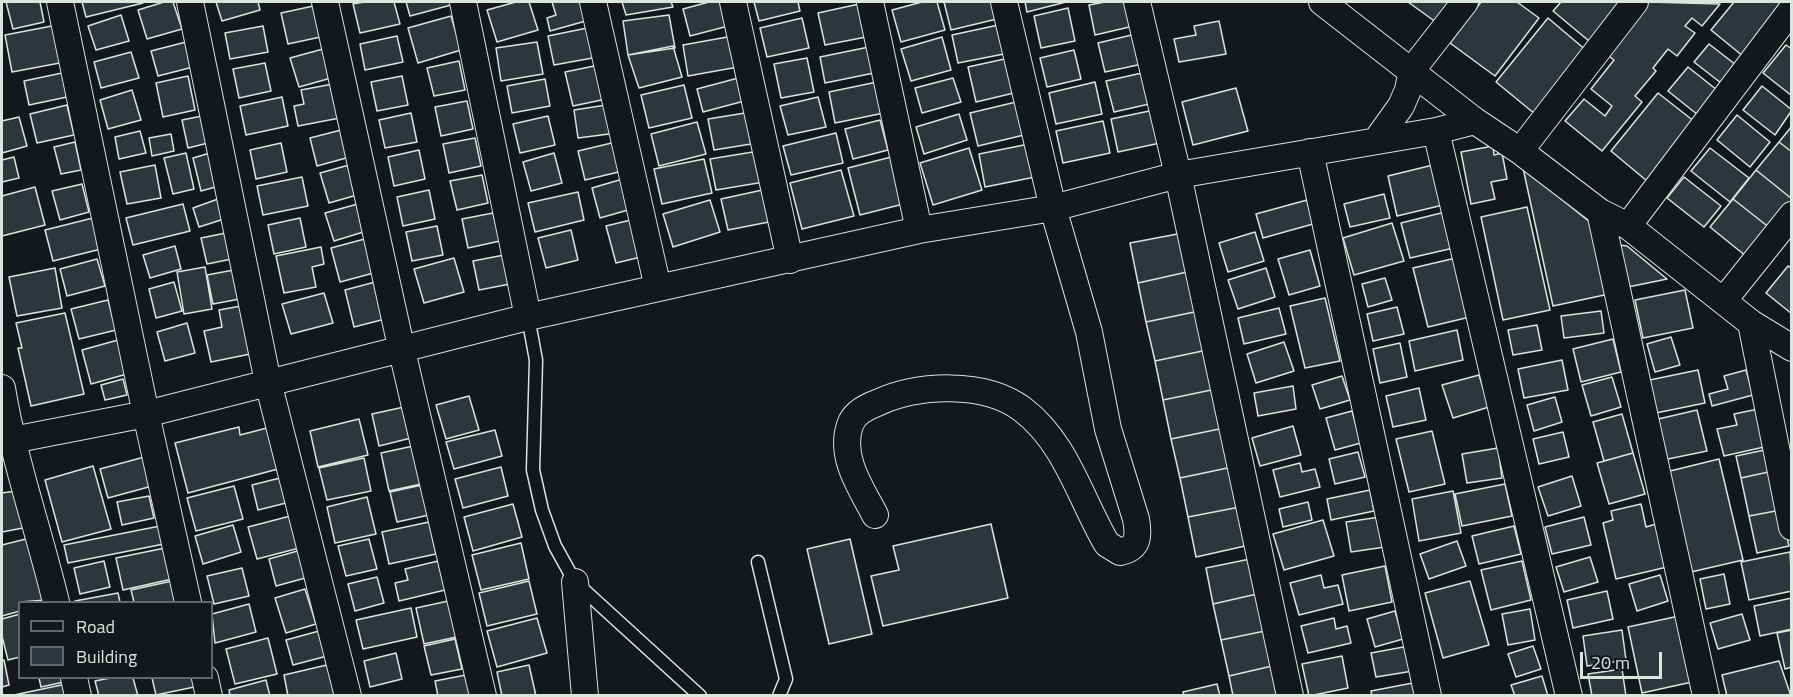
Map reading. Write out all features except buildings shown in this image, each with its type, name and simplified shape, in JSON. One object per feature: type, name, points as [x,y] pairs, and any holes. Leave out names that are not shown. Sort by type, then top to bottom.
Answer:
[{"type":"street","points":[[60,2],[188,601]]},
{"type":"street","points":[[190,2],[268,382],[348,696]]},
{"type":"street","points":[[325,2],[402,351],[483,696]]},
{"type":"street","points":[[463,2],[528,317]]},
{"type":"street","points":[[592,2],[658,288]]},
{"type":"street","points":[[733,2],[790,260]]},
{"type":"street","points":[[870,2],[919,230]]},
{"type":"street","points":[[875,515],[850,465],[847,444],[850,424],[862,409],[887,398],[926,388],[960,389],[994,396],[1021,408],[1028,414],[1042,427],[1060,450],[1107,544],[1120,552],[1130,550],[1137,543],[1136,519],[1108,429],[1089,332],[1053,208],[1004,2]]},
{"type":"street","points":[[1137,2],[1178,175],[1290,696]]},
{"type":"street","points":[[1322,2],[1475,121],[1520,151],[1600,212],[1628,226],[1751,323],[1791,348]]},
{"type":"street","points":[[1376,141],[1401,106],[1412,70],[1465,2]]},
{"type":"street","points":[[1520,151],[1635,2]]},
{"type":"street","points":[[1628,226],[1791,9]]},
{"type":"street","points":[[6,441],[146,414],[268,382],[402,351],[528,317],[919,230],[1053,208],[1178,175],[1436,131],[1475,121]]},
{"type":"street","points":[[1436,131],[1569,696]]},
{"type":"street","points":[[1310,152],[1428,696]]},
{"type":"street","points":[[1600,212],[1706,696]]},
{"type":"street","points":[[1724,300],[1791,215]]},
{"type":"street","points":[[1751,323],[1791,527]]},
{"type":"street","points":[[2,388],[6,441],[40,538],[56,601]]},
{"type":"street","points":[[575,582],[585,696]]},
{"type":"street","points":[[74,679],[78,696]]},
{"type":"street","points":[[205,679],[209,696]]},
{"type":"lane","points":[[528,317],[536,360],[533,470],[542,510],[555,546],[575,582],[700,696]]},
{"type":"lane","points":[[758,562],[786,679],[779,696]]}]
